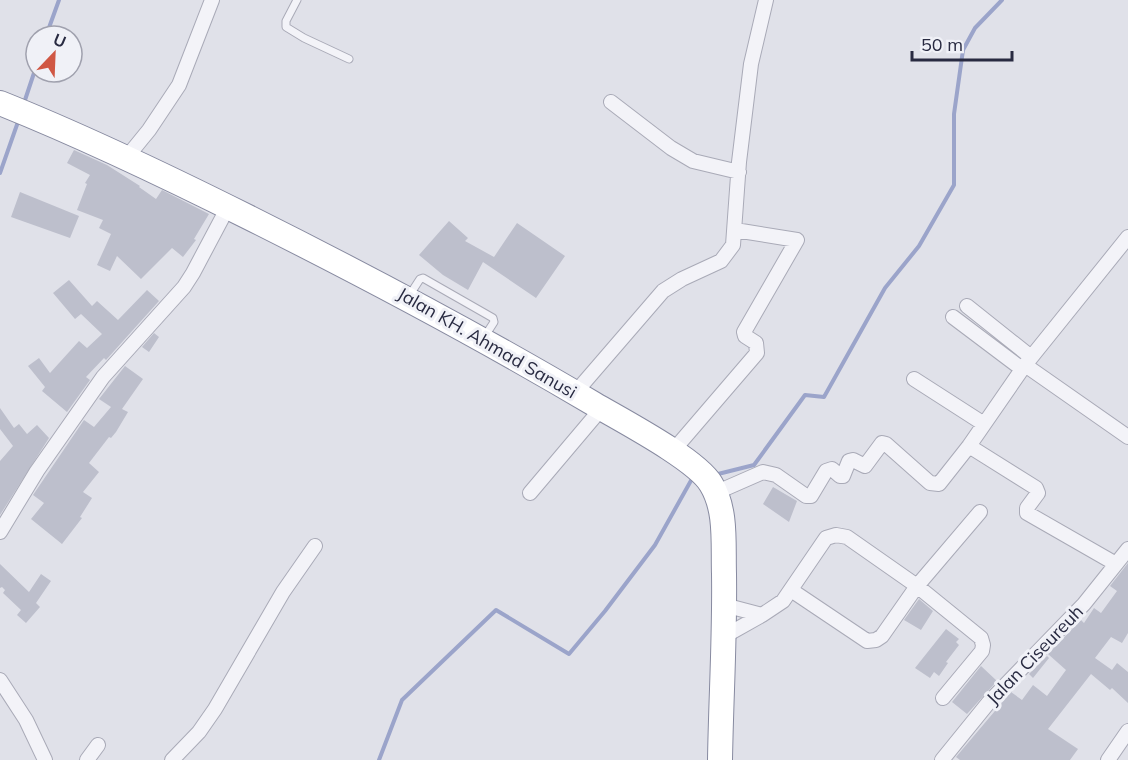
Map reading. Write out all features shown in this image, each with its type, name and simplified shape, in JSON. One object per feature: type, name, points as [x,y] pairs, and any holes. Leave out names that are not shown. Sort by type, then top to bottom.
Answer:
[{"type":"highway","name":"Jalan KH. Ahmad Sanusi","points":[[0,103],[127,157],[408,298],[576,393],[672,452],[692,465],[713,488]]},
{"type":"highway","points":[[713,488],[720,505],[723,525],[724,605],[720,760]]},
{"type":"street","points":[[127,157],[149,130],[178,86],[212,0]]},
{"type":"street","points":[[576,393],[663,291],[682,279],[721,261],[733,245],[751,64],[766,0]]},
{"type":"street","points":[[612,102],[671,148],[693,161],[739,172]]},
{"type":"street","points":[[0,532],[37,471],[103,377],[194,273],[228,207]]},
{"type":"street","points":[[672,452],[758,353],[756,343],[745,336],[744,332],[797,240],[735,230]]},
{"type":"street","points":[[713,488],[763,472],[776,475],[806,496],[811,496],[826,471],[831,469],[843,476],[849,461],[853,460],[865,466],[882,443],[930,483],[939,484],[969,446],[1026,364],[1128,237]]},
{"type":"street","points":[[967,306],[1026,364]]},
{"type":"street","points":[[953,317],[1026,364],[1128,437]]},
{"type":"street","points":[[914,379],[984,424]]},
{"type":"street","points":[[530,493],[602,409]]},
{"type":"street","points":[[969,446],[1036,488],[1038,493],[1026,508],[1027,513],[1116,564]]},
{"type":"street","points":[[791,591],[867,641],[876,640],[882,636],[917,586],[980,512]]},
{"type":"street","points":[[723,637],[783,601],[826,538],[836,535],[847,537],[917,586],[981,638],[982,651],[943,698]]},
{"type":"street","points":[[172,760],[199,732],[215,709],[283,592],[315,546]]},
{"type":"street","name":"Jalan Ciseureuh","points":[[942,760],[989,702],[1076,612],[1128,549]]},
{"type":"street","points":[[724,605],[762,615]]},
{"type":"street","points":[[0,680],[26,720],[45,760]]},
{"type":"street","points":[[1108,760],[1128,731]]},
{"type":"street","points":[[87,760],[98,745]]},
{"type":"lane","points":[[297,0],[286,21],[286,27],[304,38],[349,58]]},
{"type":"building","points":[[74,150],[107,165],[156,199],[162,190],[209,214],[194,239],[196,240],[183,257],[172,248],[141,279],[117,256],[110,271],[97,265],[111,234],[99,228],[103,220],[77,210],[87,184],[85,183],[90,175],[67,163]]},
{"type":"building","points":[[20,192],[79,216],[70,238],[11,217]]},
{"type":"building","points":[[449,221],[468,238],[465,241],[494,257],[517,223],[565,256],[536,298],[483,262],[468,290],[443,275],[419,255]]},
{"type":"building","points":[[69,280],[92,306],[97,301],[118,320],[147,290],[159,301],[106,360],[104,358],[86,377],[90,380],[67,412],[42,391],[45,387],[28,366],[39,358],[50,373],[79,341],[87,348],[102,334],[81,314],[75,319],[53,293]]},
{"type":"building","points":[[154,333],[159,337],[149,352],[142,347]]},
{"type":"building","points":[[125,366],[143,379],[122,409],[128,412],[116,432],[111,438],[109,437],[89,463],[99,472],[83,492],[92,498],[80,517],[82,518],[62,544],[31,519],[44,503],[33,495],[84,420],[94,427],[111,407],[99,399]]},
{"type":"building","points":[[0,408],[14,428],[19,424],[27,434],[37,425],[49,438],[0,515],[0,461],[13,446],[0,429]]},
{"type":"building","points":[[773,487],[797,501],[789,522],[763,504]]},
{"type":"building","points":[[1128,563],[1128,633],[1122,643],[1111,637],[1095,658],[1112,670],[1117,663],[1128,672],[1128,703],[1112,688],[1110,690],[1091,674],[1048,729],[1078,749],[1070,760],[960,760],[956,757],[1011,692],[1022,700],[1033,685],[1047,696],[1066,670],[1048,654],[1081,620],[1084,623],[1094,608],[1101,613],[1117,591],[1110,586]]},
{"type":"building","points":[[0,564],[29,592],[41,574],[51,581],[36,603],[40,607],[26,623],[17,615],[21,610],[3,593],[5,590],[0,588]]},
{"type":"building","points":[[919,599],[933,611],[921,630],[904,620]]},
{"type":"building","points":[[946,629],[959,639],[956,642],[959,645],[939,676],[934,672],[930,678],[915,668]]},
{"type":"building","points":[[1047,656],[1049,658],[1033,678],[1029,674]]},
{"type":"building","points":[[981,666],[997,681],[967,714],[952,702]]},
{"type":"waterway","points":[[50,24],[59,0]]},
{"type":"waterway","points":[[714,475],[754,465],[805,395],[824,397],[885,288],[919,246],[954,185],[954,114],[963,50],[975,28],[1002,0]]},
{"type":"waterway","points":[[24,103],[30,84]]},
{"type":"waterway","points":[[0,173],[19,119]]},
{"type":"waterway","points":[[379,760],[402,700],[496,610],[569,654],[655,545],[693,477]]}]
